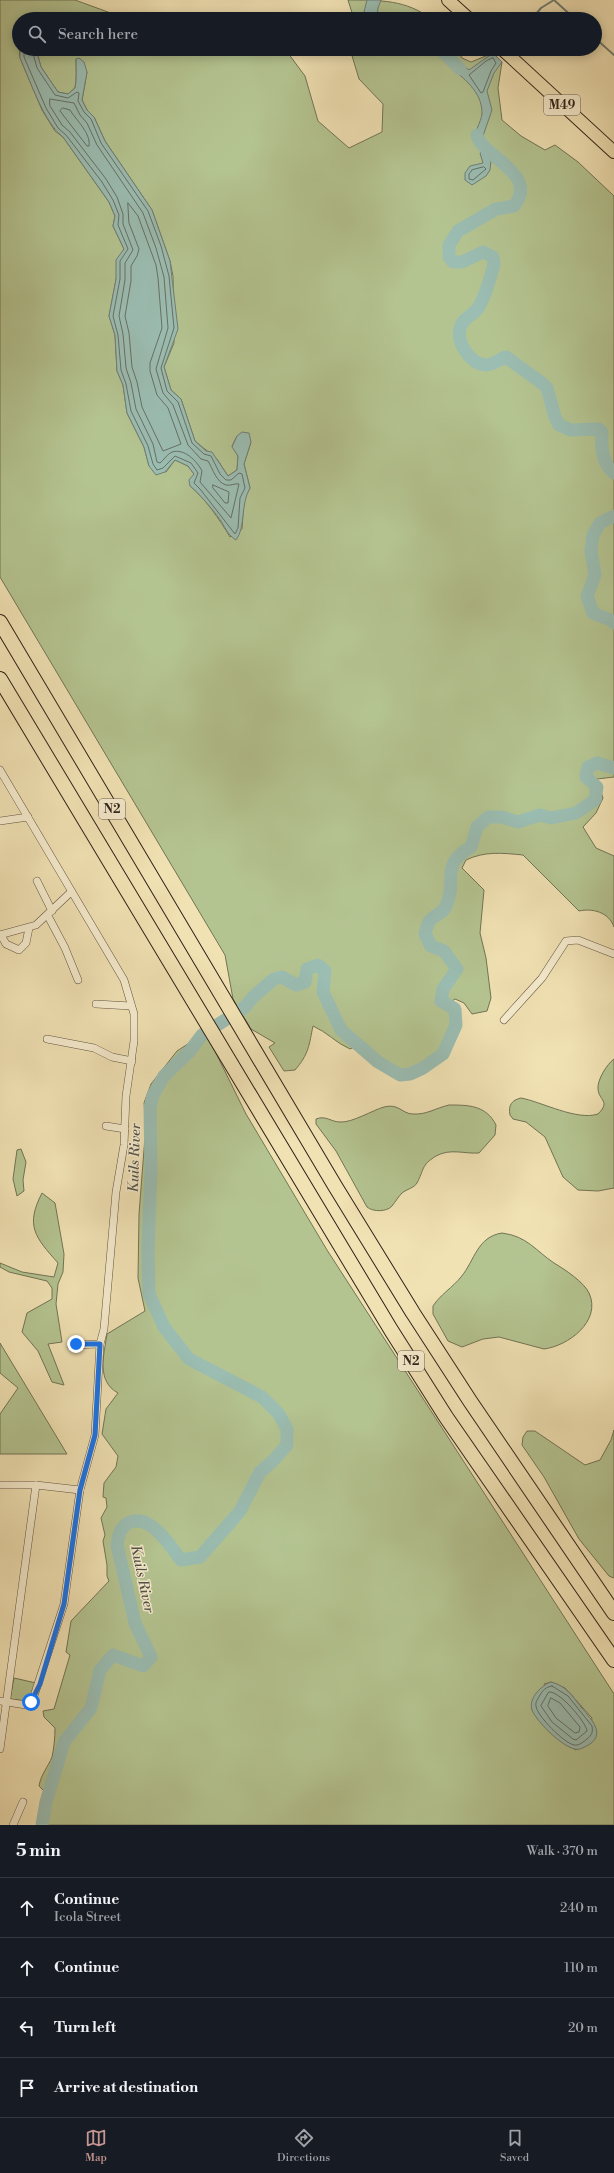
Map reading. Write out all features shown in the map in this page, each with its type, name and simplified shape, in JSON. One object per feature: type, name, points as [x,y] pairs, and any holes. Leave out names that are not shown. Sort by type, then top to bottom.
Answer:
[{"type":"highway","name":"N2","points":[[0,622],[335,1186],[413,1313],[470,1402],[614,1613]]},
{"type":"highway","name":"N2","points":[[0,679],[52,768],[200,1010],[223,1053],[391,1330],[434,1397],[614,1660]]},
{"type":"main road","points":[[448,0],[461,12]]},
{"type":"main road","name":"M49","points":[[509,56],[614,152]]},
{"type":"street","points":[[0,770],[124,980],[134,1014],[132,1061],[126,1096],[125,1129],[116,1192],[104,1329],[100,1344],[98,1412],[95,1435],[80,1490],[64,1604],[40,1684],[33,1699],[29,1704],[3,1702]]},
{"type":"street","points":[[0,821],[28,817]]},
{"type":"street","points":[[37,881],[78,980]]},
{"type":"street","points":[[29,928],[26,943],[19,950],[6,944],[1,935],[36,925],[71,892]]},
{"type":"street","points":[[504,1020],[542,978],[566,941],[578,940],[614,954]]},
{"type":"street","points":[[96,1004],[131,1006]]},
{"type":"street","points":[[47,1039],[94,1048],[112,1057],[132,1061]]},
{"type":"street","points":[[106,1126],[125,1129]]},
{"type":"street","points":[[71,1345],[100,1344]]},
{"type":"street","points":[[0,1485],[36,1486],[80,1490]]},
{"type":"street","points":[[0,1747],[3,1702],[36,1486]]},
{"type":"street","points":[[13,1825],[23,1802]]},
{"type":"green space","points":[[0,0],[75,0],[108,12],[12,12],[12,56],[20,56],[42,110],[55,131],[63,137],[109,202],[115,216],[113,226],[124,249],[121,254],[109,316],[115,335],[117,371],[123,385],[127,413],[144,447],[149,466],[166,472],[175,460],[188,466],[194,474],[190,486],[212,510],[230,537],[242,529],[244,498],[250,488],[244,464],[251,442],[237,436],[232,446],[238,456],[237,470],[228,476],[217,459],[195,441],[181,399],[171,390],[164,367],[174,343],[173,276],[170,261],[152,210],[105,141],[94,117],[87,110],[82,100],[87,72],[76,59],[75,88],[68,94],[58,92],[41,67],[38,56],[290,56],[305,76],[318,121],[349,148],[382,132],[383,104],[359,79],[352,56],[461,56],[471,62],[486,56],[496,56],[502,62],[498,88],[502,120],[521,136],[545,150],[555,145],[578,162],[614,196],[614,777],[597,779],[603,798],[596,813],[583,827],[596,848],[614,856],[614,927],[612,922],[600,912],[589,910],[579,911],[523,855],[501,853],[487,854],[466,860],[462,868],[484,890],[480,933],[486,958],[491,998],[487,1011],[472,1014],[464,1003],[455,999],[448,1004],[455,1009],[456,1020],[454,1033],[444,1051],[429,1066],[411,1074],[397,1073],[385,1067],[359,1045],[350,1049],[313,1026],[308,1049],[300,1064],[295,1070],[284,1071],[269,1047],[275,1043],[251,1029],[233,999],[225,955],[0,577]]},
{"type":"green space","points":[[348,0],[392,2],[420,12],[352,12]]},
{"type":"green space","points":[[208,1037],[246,1114],[327,1250],[614,1694],[614,1825],[38,1825],[46,1793],[39,1786],[43,1774],[52,1757],[55,1735],[55,1728],[44,1717],[43,1711],[54,1709],[70,1655],[66,1652],[71,1621],[109,1581],[107,1576],[107,1565],[103,1541],[105,1535],[101,1518],[107,1507],[106,1498],[103,1497],[104,1483],[116,1467],[118,1456],[102,1434],[106,1409],[118,1393],[111,1388],[107,1382],[104,1375],[103,1359],[107,1334],[145,1311],[138,1278],[139,1214],[146,1124],[144,1103],[151,1084],[177,1051],[194,1040]],"holes":[[[551,1682],[565,1688],[592,1718],[588,1744],[575,1750],[544,1684]]]},
{"type":"green space","points":[[614,1059],[614,1188],[598,1191],[578,1190],[563,1177],[545,1137],[526,1122],[513,1119],[510,1115],[510,1106],[515,1100],[521,1098],[570,1113],[580,1115],[598,1114],[604,1106],[598,1089],[599,1081],[606,1068]]},
{"type":"green space","points":[[449,1105],[470,1106],[487,1113],[496,1125],[495,1135],[479,1153],[447,1152],[431,1159],[425,1165],[416,1185],[402,1193],[390,1208],[380,1211],[367,1207],[336,1151],[316,1124],[316,1119],[320,1118],[326,1118],[337,1122],[345,1122],[389,1106],[397,1107],[409,1114],[418,1114]]},
{"type":"green space","points":[[21,1149],[26,1162],[23,1180],[24,1191],[17,1196],[13,1179],[17,1150]]},
{"type":"green space","points":[[42,1193],[55,1203],[64,1254],[63,1272],[58,1284],[56,1304],[62,1342],[48,1344],[64,1385],[52,1382],[38,1351],[22,1332],[27,1313],[52,1299],[52,1288],[47,1281],[9,1272],[0,1267],[0,1263],[22,1272],[54,1277],[58,1263],[43,1246],[35,1231],[34,1214]]},
{"type":"green space","points":[[502,1233],[518,1237],[531,1245],[573,1276],[589,1293],[592,1303],[591,1313],[587,1322],[572,1337],[563,1343],[544,1349],[499,1337],[483,1339],[462,1347],[448,1341],[433,1314],[433,1306],[439,1298],[461,1277],[482,1244],[494,1235]]},
{"type":"green space","points":[[0,1343],[67,1454],[0,1454],[0,1414],[18,1388],[0,1373]]},
{"type":"green space","points":[[614,1430],[614,1578],[609,1576],[579,1539],[544,1477],[522,1445],[523,1437],[527,1431],[535,1431],[585,1465],[600,1460],[611,1440]]},
{"type":"green space","points":[[14,1678],[36,1683],[30,1698],[26,1701],[10,1699]]},
{"type":"water","points":[[367,0],[381,0],[378,12],[364,12]]},
{"type":"water","points":[[20,56],[38,56],[41,67],[58,92],[68,94],[75,88],[76,59],[79,58],[84,62],[87,72],[82,100],[87,110],[94,117],[105,141],[152,210],[170,261],[178,329],[164,367],[171,390],[181,399],[195,441],[206,451],[212,452],[228,476],[237,470],[238,456],[232,447],[237,436],[242,432],[249,433],[251,442],[244,464],[250,488],[245,501],[241,529],[236,540],[229,534],[206,502],[190,486],[189,480],[194,474],[188,466],[175,460],[165,472],[156,475],[149,466],[144,447],[127,413],[123,385],[117,371],[115,335],[109,316],[116,279],[116,260],[124,249],[113,226],[115,216],[109,202],[63,137],[50,122],[33,89]]},
{"type":"water","points":[[450,56],[469,70],[489,56],[496,56],[502,62],[494,73],[487,91],[492,110],[483,136],[491,160],[490,170],[486,176],[472,185],[465,180],[465,173],[470,166],[483,163],[480,153],[483,150],[475,140],[476,132],[482,117],[481,105],[479,98],[471,86],[448,65],[447,59]]},
{"type":"water","points":[[551,1682],[561,1686],[568,1692],[594,1724],[597,1735],[589,1745],[580,1749],[574,1749],[568,1746],[553,1735],[535,1715],[532,1710],[532,1701],[540,1689]]},
{"type":"waterway","points":[[554,0],[567,12]]},
{"type":"waterway","points":[[538,12],[541,8],[554,0]]},
{"type":"waterway","points":[[602,44],[614,55]]},
{"type":"waterway","name":"Kuils River","points":[[447,56],[460,69]]},
{"type":"waterway","name":"Kuils River","points":[[477,135],[481,143],[488,151],[507,166],[515,175],[520,184],[520,194],[514,206],[496,209],[458,231],[449,245],[449,257],[453,262],[462,262],[483,252],[493,257],[494,264],[488,287],[481,303],[476,311],[465,319],[461,325],[459,334],[462,346],[470,357],[480,364],[488,365],[506,357],[543,384],[547,388],[555,417],[559,425],[571,430],[599,429],[602,432],[602,449],[605,460],[607,465],[614,473]]},
{"type":"waterway","name":"Kuils River","points":[[614,516],[600,523],[593,535],[591,551],[595,575],[587,596],[593,613],[613,621],[614,623]]},
{"type":"waterway","name":"Kuils River","points":[[42,1825],[46,1802],[64,1742],[91,1708],[100,1670],[113,1655],[143,1666],[151,1657],[135,1623],[117,1545],[121,1530],[128,1523],[136,1521],[144,1522],[159,1532],[181,1560],[200,1557],[240,1511],[260,1472],[273,1461],[287,1445],[287,1429],[279,1414],[262,1397],[189,1359],[164,1327],[149,1294],[148,1251],[151,1170],[150,1108],[153,1095],[164,1076],[190,1051],[202,1035],[245,1007],[253,997],[274,979],[282,977],[296,985],[305,982],[307,969],[318,965],[325,971],[323,992],[341,1030],[378,1062],[400,1075],[410,1074],[423,1068],[443,1054],[456,1025],[455,1009],[441,1001],[443,989],[457,969],[444,951],[431,946],[425,934],[430,920],[442,912],[445,908],[449,898],[452,867],[455,861],[461,854],[471,847],[477,827],[488,817],[501,817],[518,822],[540,815],[551,818],[576,813],[595,800],[597,787],[586,777],[588,767],[597,763],[614,768]]},
{"type":"route","points":[[31,1702],[40,1684],[64,1604],[81,1482],[93,1447],[98,1412],[100,1344],[76,1344]]}]
